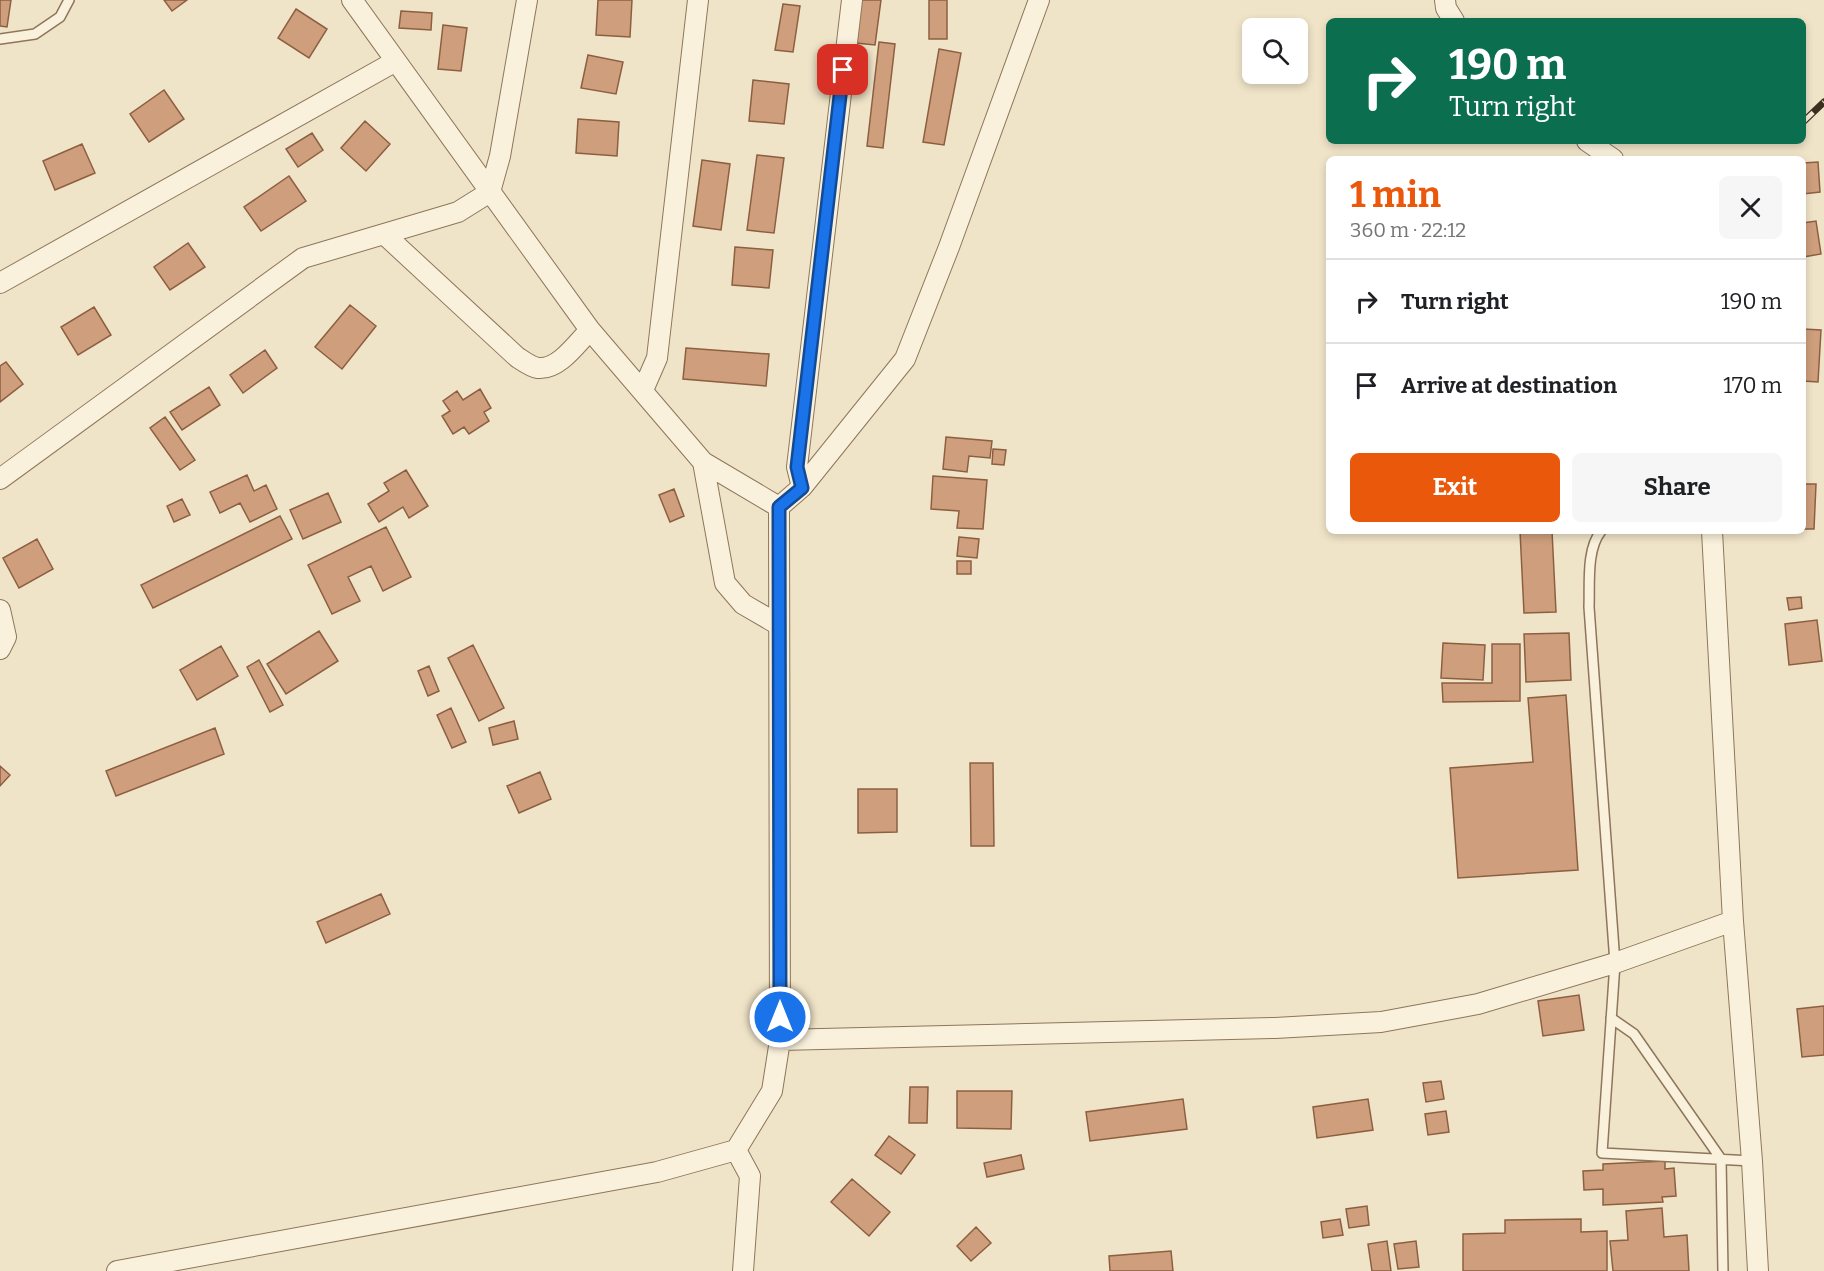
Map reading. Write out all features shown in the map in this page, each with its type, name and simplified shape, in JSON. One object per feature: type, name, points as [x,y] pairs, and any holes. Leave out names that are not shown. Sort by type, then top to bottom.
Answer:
[{"type":"street","points":[[352,0],[590,330],[703,462],[779,507]]},
{"type":"street","points":[[0,478],[303,258],[458,212],[490,192],[500,156],[527,0]]},
{"type":"street","points":[[643,390],[657,358],[698,0]]},
{"type":"street","points":[[802,488],[797,467],[852,0]]},
{"type":"street","points":[[779,507],[802,488],[905,359],[949,247],[1039,0]]},
{"type":"street","points":[[1445,0],[1446,8],[1452,18]]},
{"type":"street","points":[[0,283],[396,61]]},
{"type":"street","points":[[1591,144],[1609,156]]},
{"type":"street","points":[[384,234],[517,357],[536,368],[548,368],[560,360],[590,330]]},
{"type":"street","points":[[703,462],[725,584],[743,604],[779,626]]},
{"type":"street","points":[[117,1271],[657,1172],[736,1150],[772,1091],[780,1040],[779,507]]},
{"type":"street","points":[[1712,534],[1732,921],[1752,1161],[1758,1271]]},
{"type":"street","points":[[0,610],[6,637],[0,649]]},
{"type":"street","points":[[780,1040],[1275,1028],[1381,1022],[1478,1004],[1615,963],[1732,921]]},
{"type":"street","points":[[736,1150],[750,1176],[743,1271]]},
{"type":"lane","points":[[0,39],[35,34],[60,18],[69,0]]},
{"type":"lane","points":[[1599,534],[1591,559],[1589,607],[1615,963],[1602,1153],[1752,1161]]},
{"type":"lane","points":[[1611,1018],[1634,1034],[1721,1159],[1722,1271]]},
{"type":"building","points":[[0,0],[11,0],[7,27],[0,26]]},
{"type":"building","points":[[164,0],[187,0],[172,11]]},
{"type":"building","points":[[598,0],[632,0],[630,37],[596,35]]},
{"type":"building","points":[[861,0],[881,0],[875,45],[856,43]]},
{"type":"building","points":[[929,0],[947,0],[947,39],[929,39]]},
{"type":"building","points":[[783,4],[800,6],[793,52],[775,50]]},
{"type":"building","points":[[296,9],[327,29],[309,58],[278,38]]},
{"type":"building","points":[[401,11],[432,13],[431,30],[399,28]]},
{"type":"building","points":[[443,25],[467,28],[461,71],[438,69]]},
{"type":"building","points":[[879,42],[895,44],[883,148],[867,146]]},
{"type":"building","points":[[939,49],[961,53],[944,145],[923,142]]},
{"type":"building","points":[[588,55],[623,62],[616,94],[581,88]]},
{"type":"building","points":[[753,80],[789,84],[784,124],[749,121]]},
{"type":"building","points":[[164,90],[184,119],[149,142],[130,114]]},
{"type":"building","points":[[578,119],[619,122],[617,156],[576,153]]},
{"type":"building","points":[[365,121],[390,144],[366,171],[341,148]]},
{"type":"building","points":[[312,133],[323,150],[298,167],[286,149]]},
{"type":"building","points":[[82,144],[95,173],[55,190],[43,161]]},
{"type":"building","points":[[757,155],[784,158],[774,233],[747,230]]},
{"type":"building","points":[[702,160],[730,164],[721,230],[693,226]]},
{"type":"building","points":[[1818,162],[1820,192],[1806,194],[1806,163]]},
{"type":"building","points":[[289,176],[306,201],[261,231],[244,207]]},
{"type":"building","points":[[1816,221],[1821,254],[1806,256],[1806,223]]},
{"type":"building","points":[[188,243],[205,267],[170,290],[154,267]]},
{"type":"building","points":[[735,247],[773,250],[769,288],[732,285]]},
{"type":"building","points":[[350,305],[376,326],[342,369],[315,347]]},
{"type":"building","points":[[94,307],[111,335],[78,355],[61,327]]},
{"type":"building","points":[[1806,329],[1821,330],[1818,382],[1806,381]]},
{"type":"building","points":[[686,348],[769,354],[766,386],[683,379]]},
{"type":"building","points":[[265,350],[277,368],[243,393],[230,375]]},
{"type":"building","points":[[6,362],[23,384],[0,402],[0,366]]},
{"type":"building","points":[[209,387],[220,405],[182,430],[170,412]]},
{"type":"building","points":[[480,389],[491,408],[484,412],[489,421],[469,434],[464,427],[453,434],[442,416],[450,411],[443,401],[457,391],[463,400]]},
{"type":"building","points":[[165,417],[195,460],[180,470],[150,428]]},
{"type":"building","points":[[946,437],[992,441],[990,458],[969,456],[967,472],[943,469]]},
{"type":"building","points":[[993,449],[1006,450],[1004,465],[992,464]]},
{"type":"building","points":[[406,470],[428,506],[409,518],[403,507],[379,522],[368,504],[389,491],[384,483]]},
{"type":"building","points":[[247,475],[254,491],[266,485],[277,509],[250,522],[240,503],[220,513],[210,492]]},
{"type":"building","points":[[933,476],[987,480],[983,529],[957,528],[959,511],[931,509]]},
{"type":"building","points":[[1806,484],[1816,484],[1814,529],[1806,529]]},
{"type":"building","points":[[674,489],[684,516],[670,522],[659,495]]},
{"type":"building","points":[[328,493],[341,522],[303,539],[290,510]]},
{"type":"building","points":[[182,499],[190,515],[174,522],[167,506]]},
{"type":"building","points":[[280,516],[292,539],[153,608],[141,585]]},
{"type":"building","points":[[386,527],[411,577],[383,591],[371,566],[348,577],[360,601],[332,614],[308,565]]},
{"type":"building","points":[[1520,534],[1552,534],[1556,612],[1524,613]]},
{"type":"building","points":[[959,537],[979,539],[977,558],[957,556]]},
{"type":"building","points":[[37,539],[53,569],[19,588],[3,558]]},
{"type":"building","points":[[957,561],[971,561],[971,574],[957,574]]},
{"type":"building","points":[[1801,597],[1802,608],[1789,610],[1787,598]]},
{"type":"building","points":[[1817,620],[1822,661],[1789,665],[1785,624]]},
{"type":"building","points":[[319,631],[338,661],[286,694],[267,664]]},
{"type":"building","points":[[1569,633],[1571,680],[1526,682],[1524,634]]},
{"type":"building","points":[[1443,643],[1485,645],[1483,680],[1441,678]]},
{"type":"building","points":[[1492,644],[1520,644],[1520,701],[1443,702],[1442,683],[1492,683]]},
{"type":"building","points":[[473,645],[504,708],[479,721],[448,658]]},
{"type":"building","points":[[221,646],[238,676],[197,700],[180,670]]},
{"type":"building","points":[[259,660],[283,705],[270,712],[247,667]]},
{"type":"building","points":[[429,666],[439,691],[428,696],[418,671]]},
{"type":"building","points":[[1566,695],[1578,870],[1458,878],[1450,768],[1533,762],[1528,698]]},
{"type":"building","points":[[451,708],[466,742],[452,748],[437,715]]},
{"type":"building","points":[[514,721],[518,739],[493,745],[489,728]]},
{"type":"building","points":[[215,728],[224,754],[116,796],[106,771]]},
{"type":"building","points":[[970,763],[993,763],[994,846],[971,846]]},
{"type":"building","points":[[0,766],[10,775],[0,786]]},
{"type":"building","points":[[540,772],[551,799],[519,813],[507,786]]},
{"type":"building","points":[[858,789],[897,789],[897,832],[858,833]]},
{"type":"building","points":[[381,894],[390,914],[326,943],[317,922]]},
{"type":"building","points":[[1579,995],[1584,1030],[1543,1036],[1538,1001]]},
{"type":"building","points":[[1824,1006],[1824,1055],[1802,1057],[1797,1009]]},
{"type":"building","points":[[1441,1081],[1444,1099],[1426,1102],[1423,1083]]},
{"type":"building","points":[[910,1087],[928,1087],[927,1123],[909,1123]]},
{"type":"building","points":[[957,1091],[1012,1091],[1011,1129],[957,1128]]},
{"type":"building","points":[[1183,1099],[1187,1129],[1090,1141],[1086,1112]]},
{"type":"building","points":[[1368,1099],[1373,1130],[1317,1138],[1313,1107]]},
{"type":"building","points":[[1446,1111],[1449,1132],[1428,1135],[1425,1114]]},
{"type":"building","points":[[889,1136],[915,1155],[901,1174],[875,1155]]},
{"type":"building","points":[[1021,1155],[1024,1169],[987,1177],[984,1163]]},
{"type":"building","points":[[1665,1161],[1665,1169],[1674,1168],[1676,1196],[1662,1197],[1663,1202],[1603,1205],[1603,1189],[1584,1190],[1583,1171],[1603,1170],[1603,1164]]},
{"type":"building","points":[[852,1179],[890,1212],[869,1236],[831,1202]]},
{"type":"building","points":[[1367,1206],[1369,1225],[1349,1228],[1346,1209]]},
{"type":"building","points":[[1662,1208],[1664,1237],[1687,1235],[1689,1271],[1613,1271],[1610,1241],[1628,1240],[1626,1211]]},
{"type":"building","points":[[1340,1219],[1343,1235],[1323,1238],[1321,1222]]},
{"type":"building","points":[[1581,1219],[1581,1232],[1607,1231],[1607,1271],[1463,1271],[1463,1234],[1505,1233],[1505,1220]]},
{"type":"building","points":[[976,1227],[991,1243],[971,1261],[957,1246]]},
{"type":"building","points":[[1387,1241],[1391,1271],[1372,1271],[1368,1244]]},
{"type":"building","points":[[1416,1241],[1419,1267],[1398,1269],[1394,1244]]},
{"type":"building","points":[[1171,1251],[1173,1271],[1110,1271],[1109,1256]]},
{"type":"railway","points":[[1806,119],[1824,102]]},
{"type":"route","points":[[780,1017],[779,507],[802,488],[797,467],[843,70]]}]
